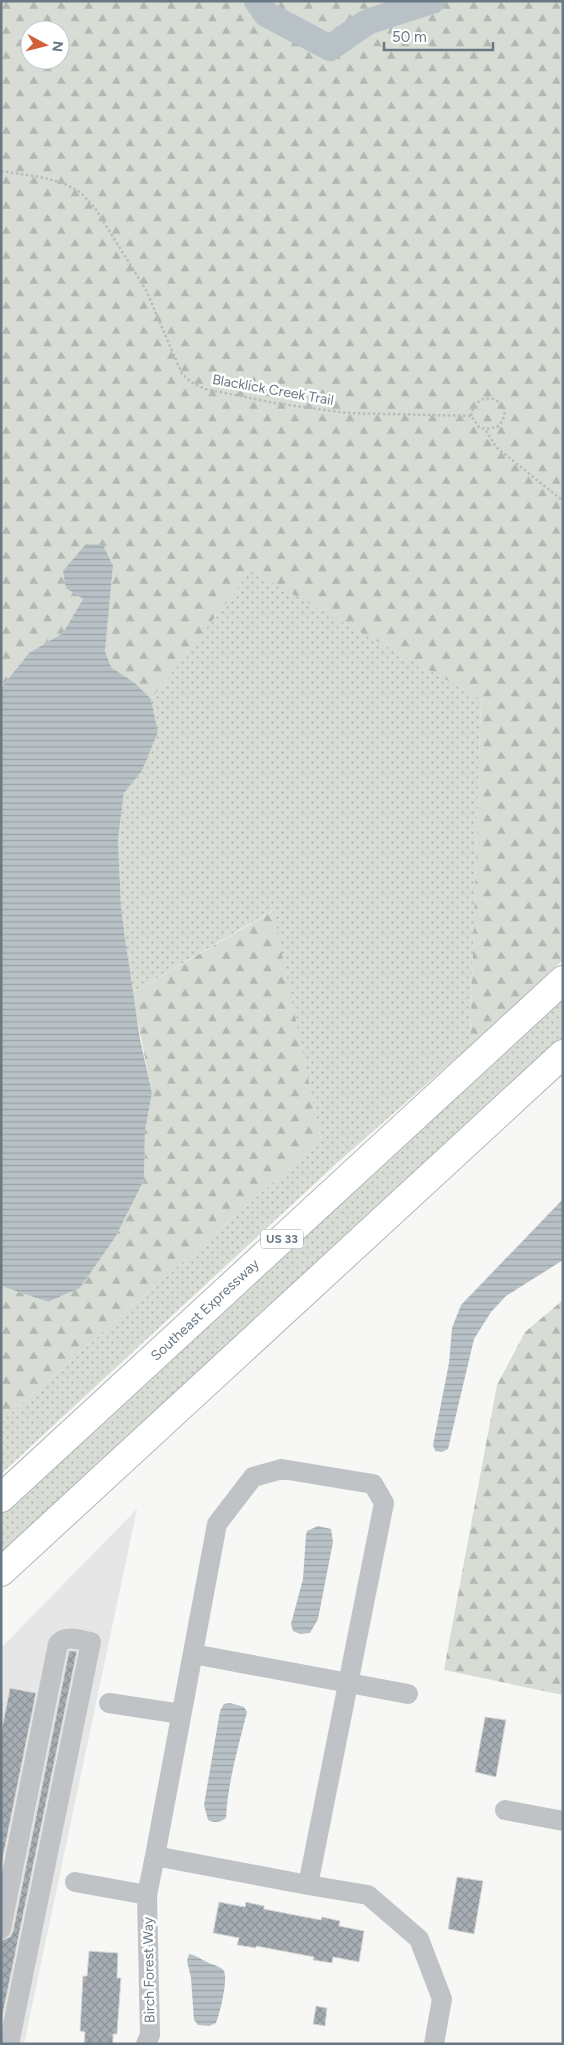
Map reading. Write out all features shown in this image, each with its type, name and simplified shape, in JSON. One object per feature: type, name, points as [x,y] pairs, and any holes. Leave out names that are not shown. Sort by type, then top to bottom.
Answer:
[{"type":"highway","name":"Southeast Expressway","points":[[1,1498],[563,980]]},
{"type":"highway","points":[[1,1572],[563,1054]]},
{"type":"street","name":"Birch Forest Way","points":[[146,2044],[150,2035],[148,1895],[181,1714],[217,1524],[253,1477],[282,1469],[373,1484],[384,1503],[348,1684]]},
{"type":"street","points":[[1,1929],[58,1644],[66,1638],[91,1642],[10,2044]]},
{"type":"street","points":[[193,1654],[408,1694]]},
{"type":"street","points":[[308,1885],[348,1684]]},
{"type":"street","points":[[110,1703],[181,1714]]},
{"type":"street","points":[[505,1810],[563,1821]]},
{"type":"street","points":[[155,1856],[368,1895],[419,1939],[442,1999],[434,2044]]},
{"type":"street","points":[[75,1882],[148,1895]]},
{"type":"path","name":"Blacklick Creek Trail","points":[[1,171],[40,176],[63,184],[80,192],[95,208],[146,290],[182,374],[191,382],[205,388],[275,403],[347,413],[471,416]]},
{"type":"path","points":[[490,398],[498,402],[504,410],[503,420],[497,427],[485,429],[479,427],[471,416],[474,408],[481,400],[490,398]]},
{"type":"path","points":[[485,429],[496,448],[563,500]]},
{"type":"shaded area","points":[[86,544],[103,545],[113,566],[105,651],[111,667],[135,683],[151,699],[158,732],[142,771],[124,793],[118,840],[121,906],[125,938],[140,1039],[152,1093],[145,1131],[144,1180],[116,1236],[80,1288],[48,1302],[1,1286],[1,688],[29,653],[63,633],[83,599],[66,588],[63,571]]},
{"type":"shaded area","points":[[563,1199],[563,1260],[506,1296],[491,1312],[474,1339],[448,1449],[442,1452],[435,1451],[433,1445],[449,1363],[452,1328],[461,1305]]},
{"type":"shaded area","points":[[137,1509],[24,2044],[1,2044],[1,1648]]},
{"type":"shaded area","points":[[318,1526],[331,1529],[333,1542],[318,1619],[310,1633],[300,1634],[293,1631],[291,1624],[303,1579],[307,1531]]},
{"type":"shaded area","points":[[230,1703],[244,1707],[247,1712],[231,1778],[226,1818],[215,1822],[208,1820],[204,1805],[220,1711],[224,1704]]},
{"type":"shaded area","points":[[189,1954],[224,1971],[224,1989],[220,2012],[216,2023],[209,2026],[198,2025],[194,2020],[191,1978],[187,1961]]},
{"type":"green space","points":[[1,1],[563,1],[563,960],[470,1046],[481,699],[251,571],[151,699],[135,683],[111,667],[105,651],[113,566],[83,599],[63,633],[29,653],[1,688]]},
{"type":"green space","points":[[251,570],[481,699],[470,1046],[337,1163],[1,1474],[1,1422],[321,1140],[272,911],[132,993],[121,906],[118,840],[124,793],[142,771],[158,732],[151,699]]},
{"type":"green space","points":[[273,911],[321,1140],[1,1422],[1,1286],[48,1302],[80,1288],[116,1236],[144,1180],[145,1131],[152,1093],[132,993]]},
{"type":"green space","points":[[563,994],[563,1039],[1,1557],[1,1512]]},
{"type":"green space","points":[[563,1300],[563,1695],[444,1670],[497,1385],[525,1332]]},
{"type":"building","points":[[69,1651],[77,1651],[1,2023],[2,1940],[10,1937],[13,1931]]},
{"type":"building","points":[[10,1688],[36,1693],[1,1867],[1,1733]]},
{"type":"building","points":[[485,1717],[506,1720],[496,1777],[475,1772]]},
{"type":"building","points":[[457,1877],[483,1881],[474,1934],[448,1929]]},
{"type":"building","points":[[219,1902],[245,1907],[246,1902],[264,1906],[264,1909],[321,1920],[322,1917],[340,1921],[339,1926],[364,1931],[359,1962],[333,1957],[332,1963],[313,1960],[314,1957],[256,1946],[256,1948],[237,1945],[239,1938],[213,1933]]},
{"type":"building","points":[[89,1951],[118,1953],[117,1978],[121,1978],[117,2034],[113,2034],[113,2044],[84,2044],[85,2032],[80,2031],[83,1976],[87,1976]]},
{"type":"building","points":[[316,2006],[327,2008],[325,2026],[313,2024]]},
{"type":"waterway","points":[[257,1],[266,14],[330,48],[367,22],[432,1]]}]
